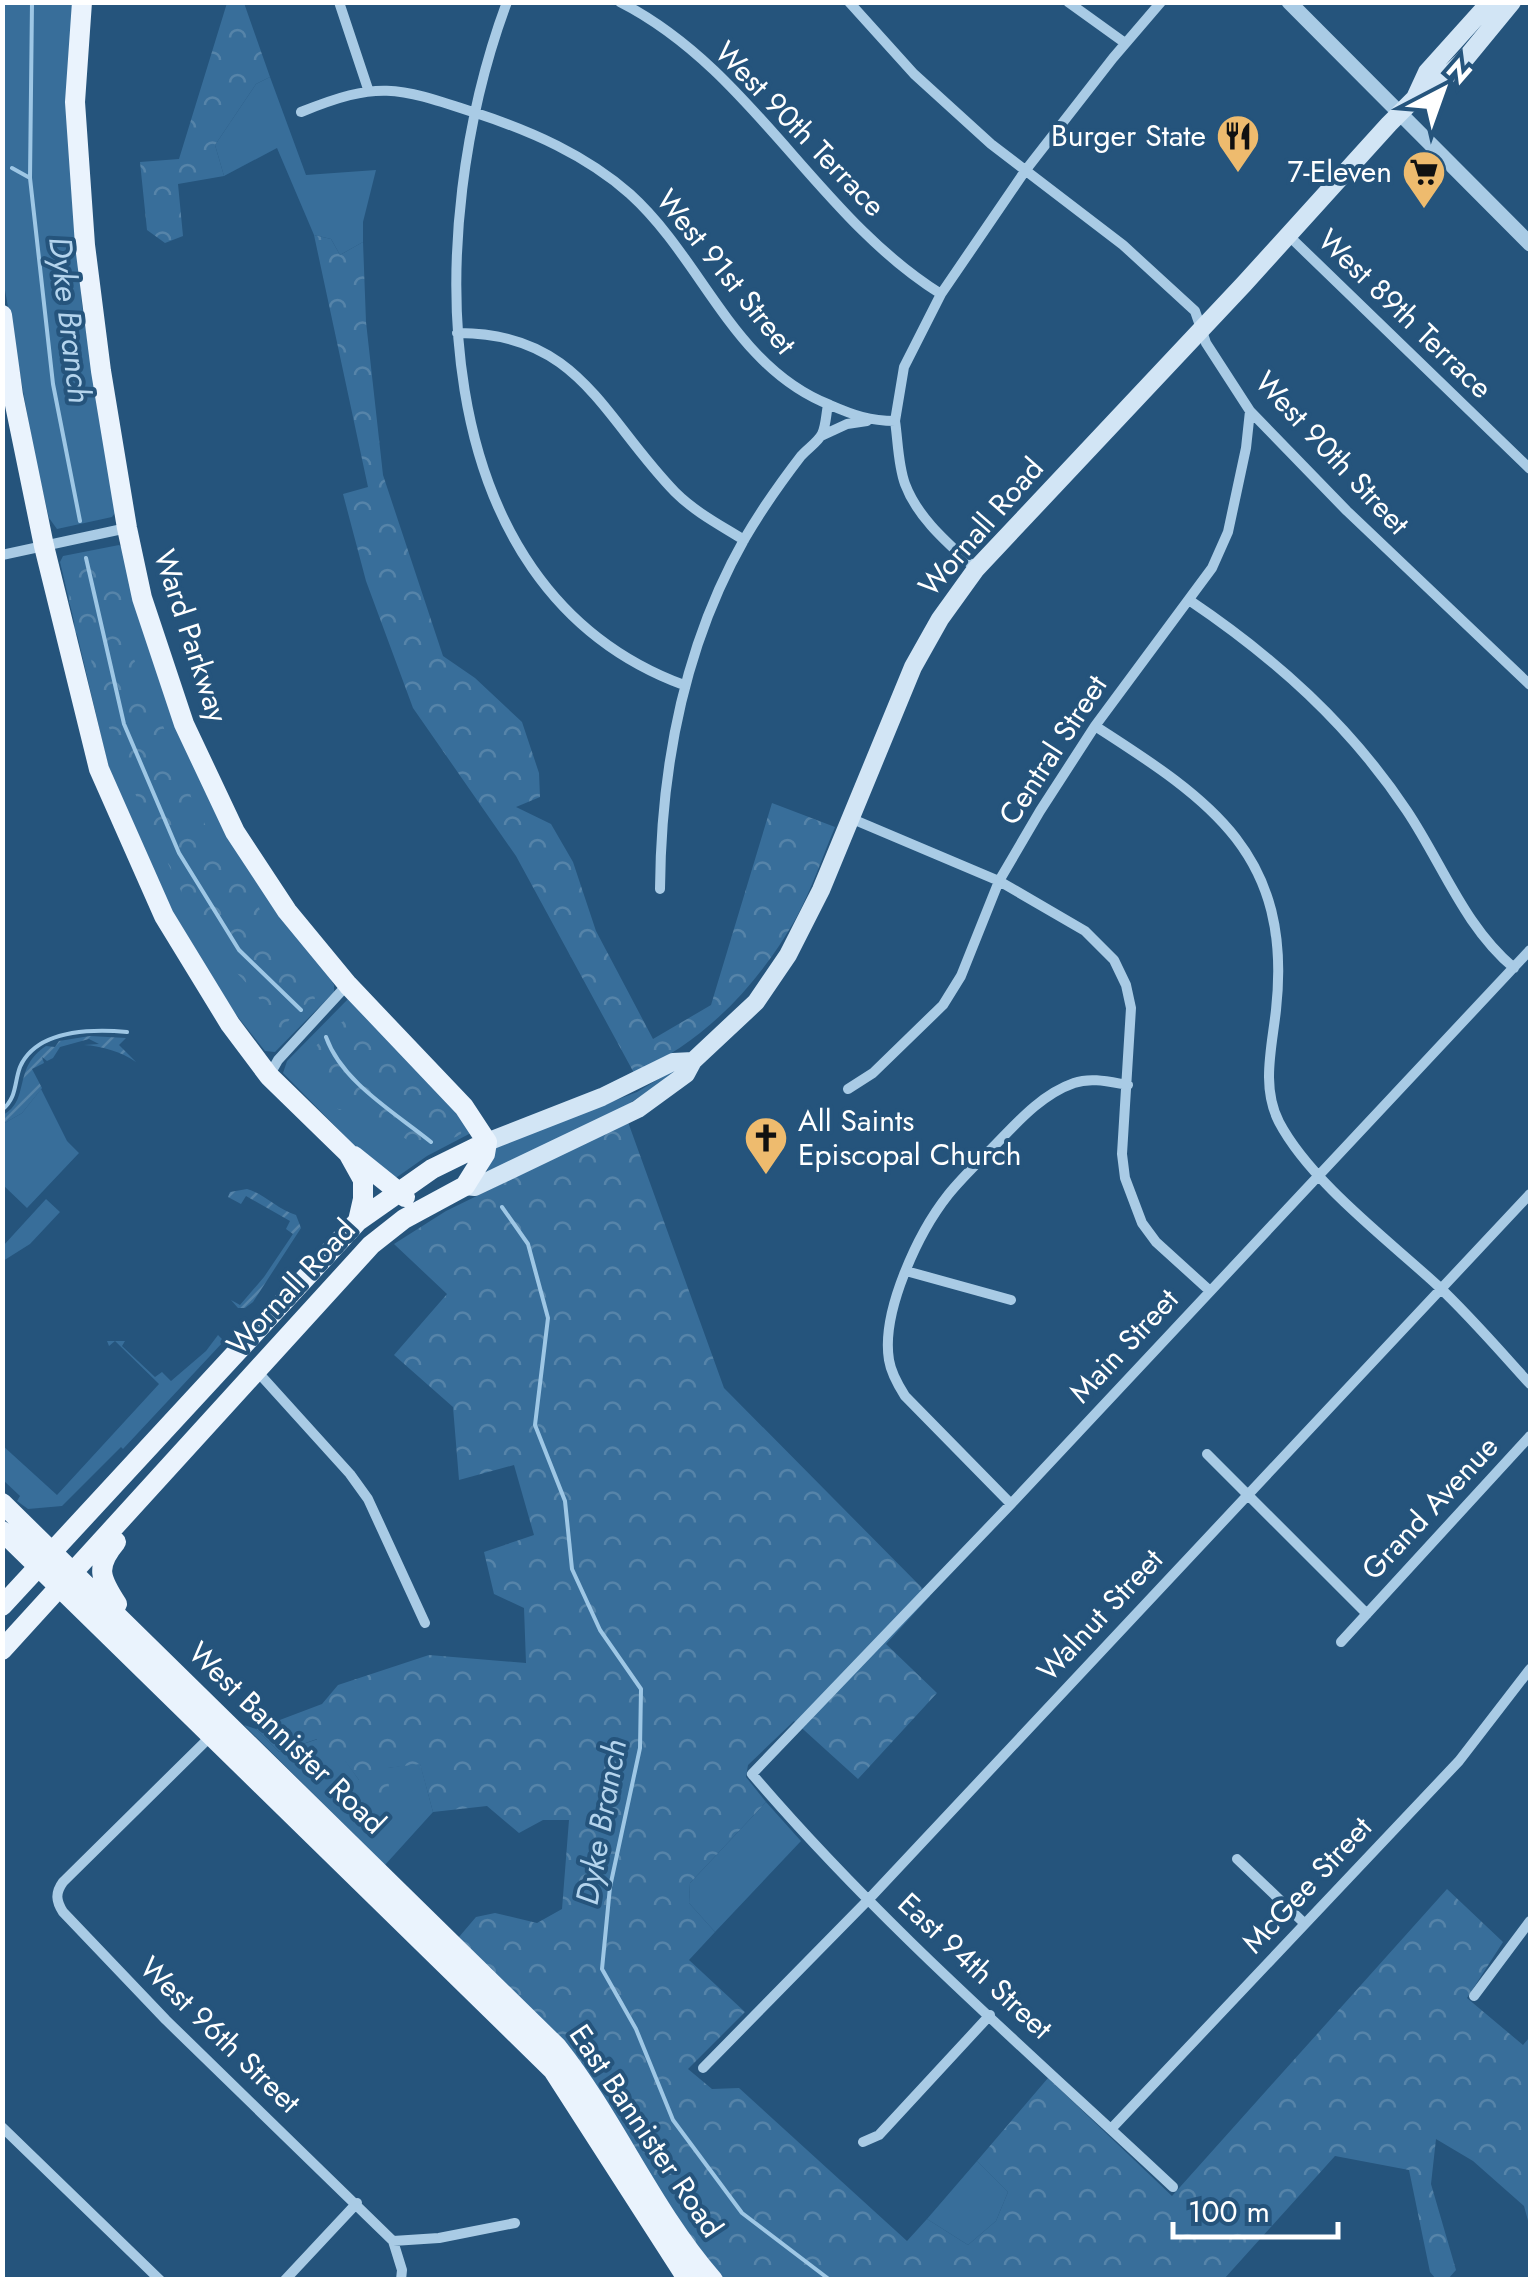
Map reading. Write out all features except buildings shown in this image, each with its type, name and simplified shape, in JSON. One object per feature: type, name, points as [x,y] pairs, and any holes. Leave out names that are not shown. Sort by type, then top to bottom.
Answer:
[{"type":"main road","name":"Ward Parkway","points":[[82,2],[75,102],[85,246],[126,528],[142,598],[184,724],[228,816],[287,911],[348,985],[464,1108],[487,1142]]},
{"type":"main road","name":"Wornall Road","points":[[2,1650],[387,1230],[465,1186],[475,1187],[638,1109],[686,1074],[693,1061],[756,1002],[774,978],[821,890],[913,667],[940,619],[976,570],[1415,98],[1428,72],[1490,2]]},
{"type":"main road","name":"Wornall Road","points":[[1415,98],[1437,85],[1466,58],[1512,2]]},
{"type":"main road","points":[[2,316],[8,396],[99,769],[164,916],[230,1024],[269,1076],[348,1154],[363,1180],[364,1199],[358,1221]]},
{"type":"main road","name":"Wornall Road","points":[[2,1606],[358,1221],[432,1168],[602,1097],[673,1062],[693,1061]]},
{"type":"main road","points":[[465,1186],[485,1154],[487,1142]]},
{"type":"main road","points":[[348,1154],[361,1159],[397,1192],[428,1204]]},
{"type":"main road","points":[[138,1634],[103,1580],[102,1558],[153,1498],[160,1479]]},
{"type":"main road","name":"West Bannister Road","points":[[2,1503],[46,1558],[138,1634],[220,1727]]},
{"type":"main road","name":"West Bannister Road","points":[[2,1531],[46,1558]]},
{"type":"main road","name":"West Bannister Road","points":[[68,1580],[90,1614],[220,1727],[523,2024]]},
{"type":"main road","points":[[36,1614],[62,1609],[90,1614]]},
{"type":"main road","name":"East Bannister Road","points":[[523,2024],[684,2271],[713,2280]]},
{"type":"street","points":[[339,2],[368,90]]},
{"type":"street","points":[[506,2],[474,112],[461,195],[456,271],[464,397],[491,486],[523,557],[559,604],[594,636],[648,672],[684,685]]},
{"type":"street","name":"West 90th Terrace","points":[[620,2],[688,48],[733,90],[878,247],[941,294]]},
{"type":"street","name":"West 90th Street","points":[[849,2],[914,74],[990,144],[1155,273],[1196,313],[1206,344],[1250,412],[1346,511],[1530,685]]},
{"type":"street","points":[[1068,2],[1125,43]]},
{"type":"street","points":[[976,570],[936,532],[904,482],[895,421],[904,367],[941,294],[1026,171],[1161,2]]},
{"type":"street","points":[[1289,2],[1530,244]]},
{"type":"street","name":"West 91st Street","points":[[301,112],[368,90],[398,90],[474,112],[542,138],[629,193],[664,230],[761,361],[804,395],[869,421],[895,421]]},
{"type":"street","name":"West 89th Terrace","points":[[1288,235],[1530,470]]},
{"type":"street","points":[[457,332],[507,337],[560,362],[598,396],[678,496],[744,540]]},
{"type":"street","points":[[821,436],[828,405]]},
{"type":"street","name":"Central Street","points":[[848,1089],[873,1073],[943,1006],[961,976],[999,880],[1095,726],[1212,568],[1228,532],[1250,412]]},
{"type":"street","points":[[660,888],[664,791],[684,685],[709,612],[744,540],[791,469],[821,436],[847,424],[869,421]]},
{"type":"street","points":[[2,555],[126,528]]},
{"type":"street","points":[[1189,600],[1272,660],[1346,730],[1410,814],[1476,929],[1514,968]]},
{"type":"street","points":[[1095,726],[1156,765],[1217,813],[1259,872],[1272,907],[1279,944],[1277,1006],[1268,1074],[1271,1100],[1289,1138],[1319,1176],[1442,1290],[1530,1384]]},
{"type":"street","points":[[850,818],[999,880],[1085,932],[1114,960],[1126,984],[1131,1008],[1122,1154],[1132,1201],[1156,1242],[1210,1291]]},
{"type":"street","name":"Main Street","points":[[752,1774],[1530,950]]},
{"type":"street","points":[[269,1076],[278,1060],[348,985]]},
{"type":"street","points":[[1011,1504],[900,1388],[889,1360],[888,1339],[906,1271],[916,1246],[945,1199],[1036,1106],[1053,1092],[1078,1082],[1097,1080],[1128,1085]]},
{"type":"street","name":"Walnut Street","points":[[703,2068],[868,1900],[1530,1194]]},
{"type":"street","points":[[906,1271],[1011,1300]]},
{"type":"street","points":[[256,1369],[350,1474],[368,1500],[425,1623]]},
{"type":"street","name":"Grand Avenue","points":[[1340,1642],[1530,1436]]},
{"type":"street","points":[[1206,1454],[1367,1614]]},
{"type":"street","name":"McGee Street","points":[[1110,2128],[1460,1761],[1530,1669]]},
{"type":"street","name":"West 96th Street","points":[[220,1727],[63,1882],[57,1897],[63,1912],[166,2020],[393,2241]]},
{"type":"street","name":"East 94th Street","points":[[752,1774],[806,1839],[868,1900],[1172,2187]]},
{"type":"street","points":[[1237,1860],[1304,1922]]},
{"type":"street","points":[[1474,1996],[1530,1921]]},
{"type":"street","points":[[864,2142],[878,2134],[990,2015]]},
{"type":"street","points":[[2,2126],[160,2280]]},
{"type":"street","points":[[286,2280],[357,2203]]},
{"type":"street","points":[[401,2280],[393,2241],[440,2238],[515,2223]]},
{"type":"green space","points":[[2,3],[75,3],[82,305],[115,513],[112,517],[57,529],[49,518],[35,458],[3,279]]},
{"type":"green space","points":[[227,3],[244,3],[270,77],[256,84],[215,145],[224,176],[178,184],[183,236],[165,243],[147,230],[140,162],[179,159]]},
{"type":"green space","points":[[270,77],[306,175],[376,170],[363,222],[363,242],[340,255],[331,239],[314,235],[277,148],[224,176],[215,145],[256,84]]},
{"type":"green space","points":[[314,235],[331,239],[340,255],[363,242],[366,322],[383,475],[443,656],[475,678],[522,722],[539,773],[540,797],[516,807],[551,824],[573,862],[596,931],[653,1039],[711,1005],[772,803],[835,827],[795,920],[764,967],[706,1028],[634,1073],[516,856],[413,708],[366,581],[343,494],[368,487]]},
{"type":"green space","points":[[119,545],[169,709],[334,985],[334,992],[275,1052],[265,1051],[234,1012],[168,906],[111,778],[60,562],[63,556]]},
{"type":"green space","points":[[79,556],[105,559],[124,599],[123,620],[132,639],[134,659],[161,718],[172,756],[184,768],[193,805],[221,859],[235,879],[252,890],[268,930],[285,944],[291,956],[306,963],[315,999],[294,1011],[284,1029],[267,1023],[254,991],[215,948],[201,926],[200,916],[189,908],[132,787],[93,686],[91,655],[74,630],[75,616],[65,578],[68,563]]},
{"type":"green space","points":[[348,999],[467,1121],[471,1133],[427,1156],[390,1182],[283,1073],[287,1061]]},
{"type":"green space","points":[[346,1020],[368,1035],[374,1052],[386,1056],[400,1069],[422,1076],[462,1116],[461,1135],[450,1139],[434,1133],[424,1148],[419,1148],[362,1109],[355,1106],[340,1110],[331,1106],[325,1093],[332,1080],[313,1067],[309,1058],[314,1048]]},
{"type":"green space","points":[[90,1036],[126,1038],[119,1045],[136,1062],[112,1050],[84,1045],[99,1044],[89,1039],[60,1047],[53,1058],[47,1061],[42,1057],[44,1063],[32,1069],[42,1088],[22,1113],[3,1124],[3,1115],[17,1101],[29,1064],[36,1055],[46,1046],[55,1047],[59,1041]]},
{"type":"green space","points":[[682,1065],[686,1067],[619,1110],[486,1174],[496,1146],[637,1092]]},
{"type":"green space","points":[[41,1089],[67,1141],[79,1153],[27,1208],[3,1185],[3,1124],[22,1113]]},
{"type":"green space","points":[[628,1122],[724,1388],[930,1596],[886,1644],[937,1693],[858,1779],[794,1721],[748,1765],[746,1777],[766,1802],[690,1883],[689,1903],[715,1932],[689,1960],[745,2012],[688,2069],[712,2089],[739,2088],[907,2241],[927,2219],[968,2245],[996,2221],[1008,2192],[977,2161],[1048,2078],[1172,2196],[1447,1889],[1503,1942],[1467,1998],[1523,2045],[1530,2037],[1530,2228],[1524,2206],[1473,2161],[1436,2139],[1431,2184],[1456,2270],[1448,2279],[1436,2279],[1430,2272],[1409,2170],[1335,2156],[1224,2279],[723,2279],[676,2217],[558,2037],[459,1937],[476,1917],[495,1913],[537,1923],[562,1909],[569,1820],[543,1820],[519,1833],[487,1806],[433,1812],[420,1764],[388,1768],[389,1789],[369,1811],[355,1800],[359,1780],[345,1761],[329,1775],[315,1762],[317,1739],[279,1752],[256,1729],[322,1704],[338,1685],[429,1655],[526,1663],[524,1608],[494,1594],[484,1552],[534,1535],[514,1465],[459,1480],[453,1407],[394,1355],[447,1294],[394,1244],[446,1211]]},
{"type":"green space","points":[[247,1189],[296,1215],[301,1228],[253,1302],[238,1308],[231,1300],[240,1305],[293,1234],[286,1229],[290,1221],[246,1196],[241,1204],[228,1197],[230,1192]]},
{"type":"green space","points":[[46,1199],[60,1212],[30,1244],[3,1261],[3,1246]]},
{"type":"green space","points":[[218,1335],[224,1341],[123,1449],[62,1506],[28,1509],[17,1501],[20,1496],[3,1480],[2,1445],[57,1495],[159,1384],[115,1341],[125,1341],[122,1346],[155,1377],[162,1372],[171,1381],[206,1351]]},
{"type":"green space","points":[[244,1725],[256,1729],[279,1752],[318,1739],[345,1760],[359,1780],[387,1768],[420,1763],[433,1812],[385,1865]]},
{"type":"green space","points":[[766,1802],[801,1841],[715,1932],[689,1903],[690,1883]]},
{"type":"green space","points":[[977,2161],[1008,2192],[996,2221],[968,2245],[927,2219]]},
{"type":"waterway","name":"Dyke Branch","points":[[32,2],[30,178],[53,384],[80,521]]},
{"type":"waterway","points":[[12,168],[30,178]]},
{"type":"waterway","name":"Dyke Branch","points":[[86,558],[124,724],[179,853],[239,950],[301,1010]]},
{"type":"waterway","points":[[2,1110],[13,1095],[20,1067],[39,1045],[67,1034],[127,1032]]},
{"type":"waterway","name":"Dyke Branch","points":[[326,1037],[356,1082],[431,1142]]},
{"type":"waterway","name":"Dyke Branch","points":[[502,1207],[528,1244],[548,1318],[535,1425],[565,1501],[572,1569],[600,1630],[641,1689],[640,1748],[610,1887],[602,1969],[636,2029],[673,2120],[742,2213],[830,2280]]},
{"type":"place","name":"Burger State","points":[[1238,174]]},
{"type":"place","name":"7-Eleven","points":[[1424,210]]},
{"type":"place","name":"All Saints Episcopal Church","points":[[766,1176]]}]
